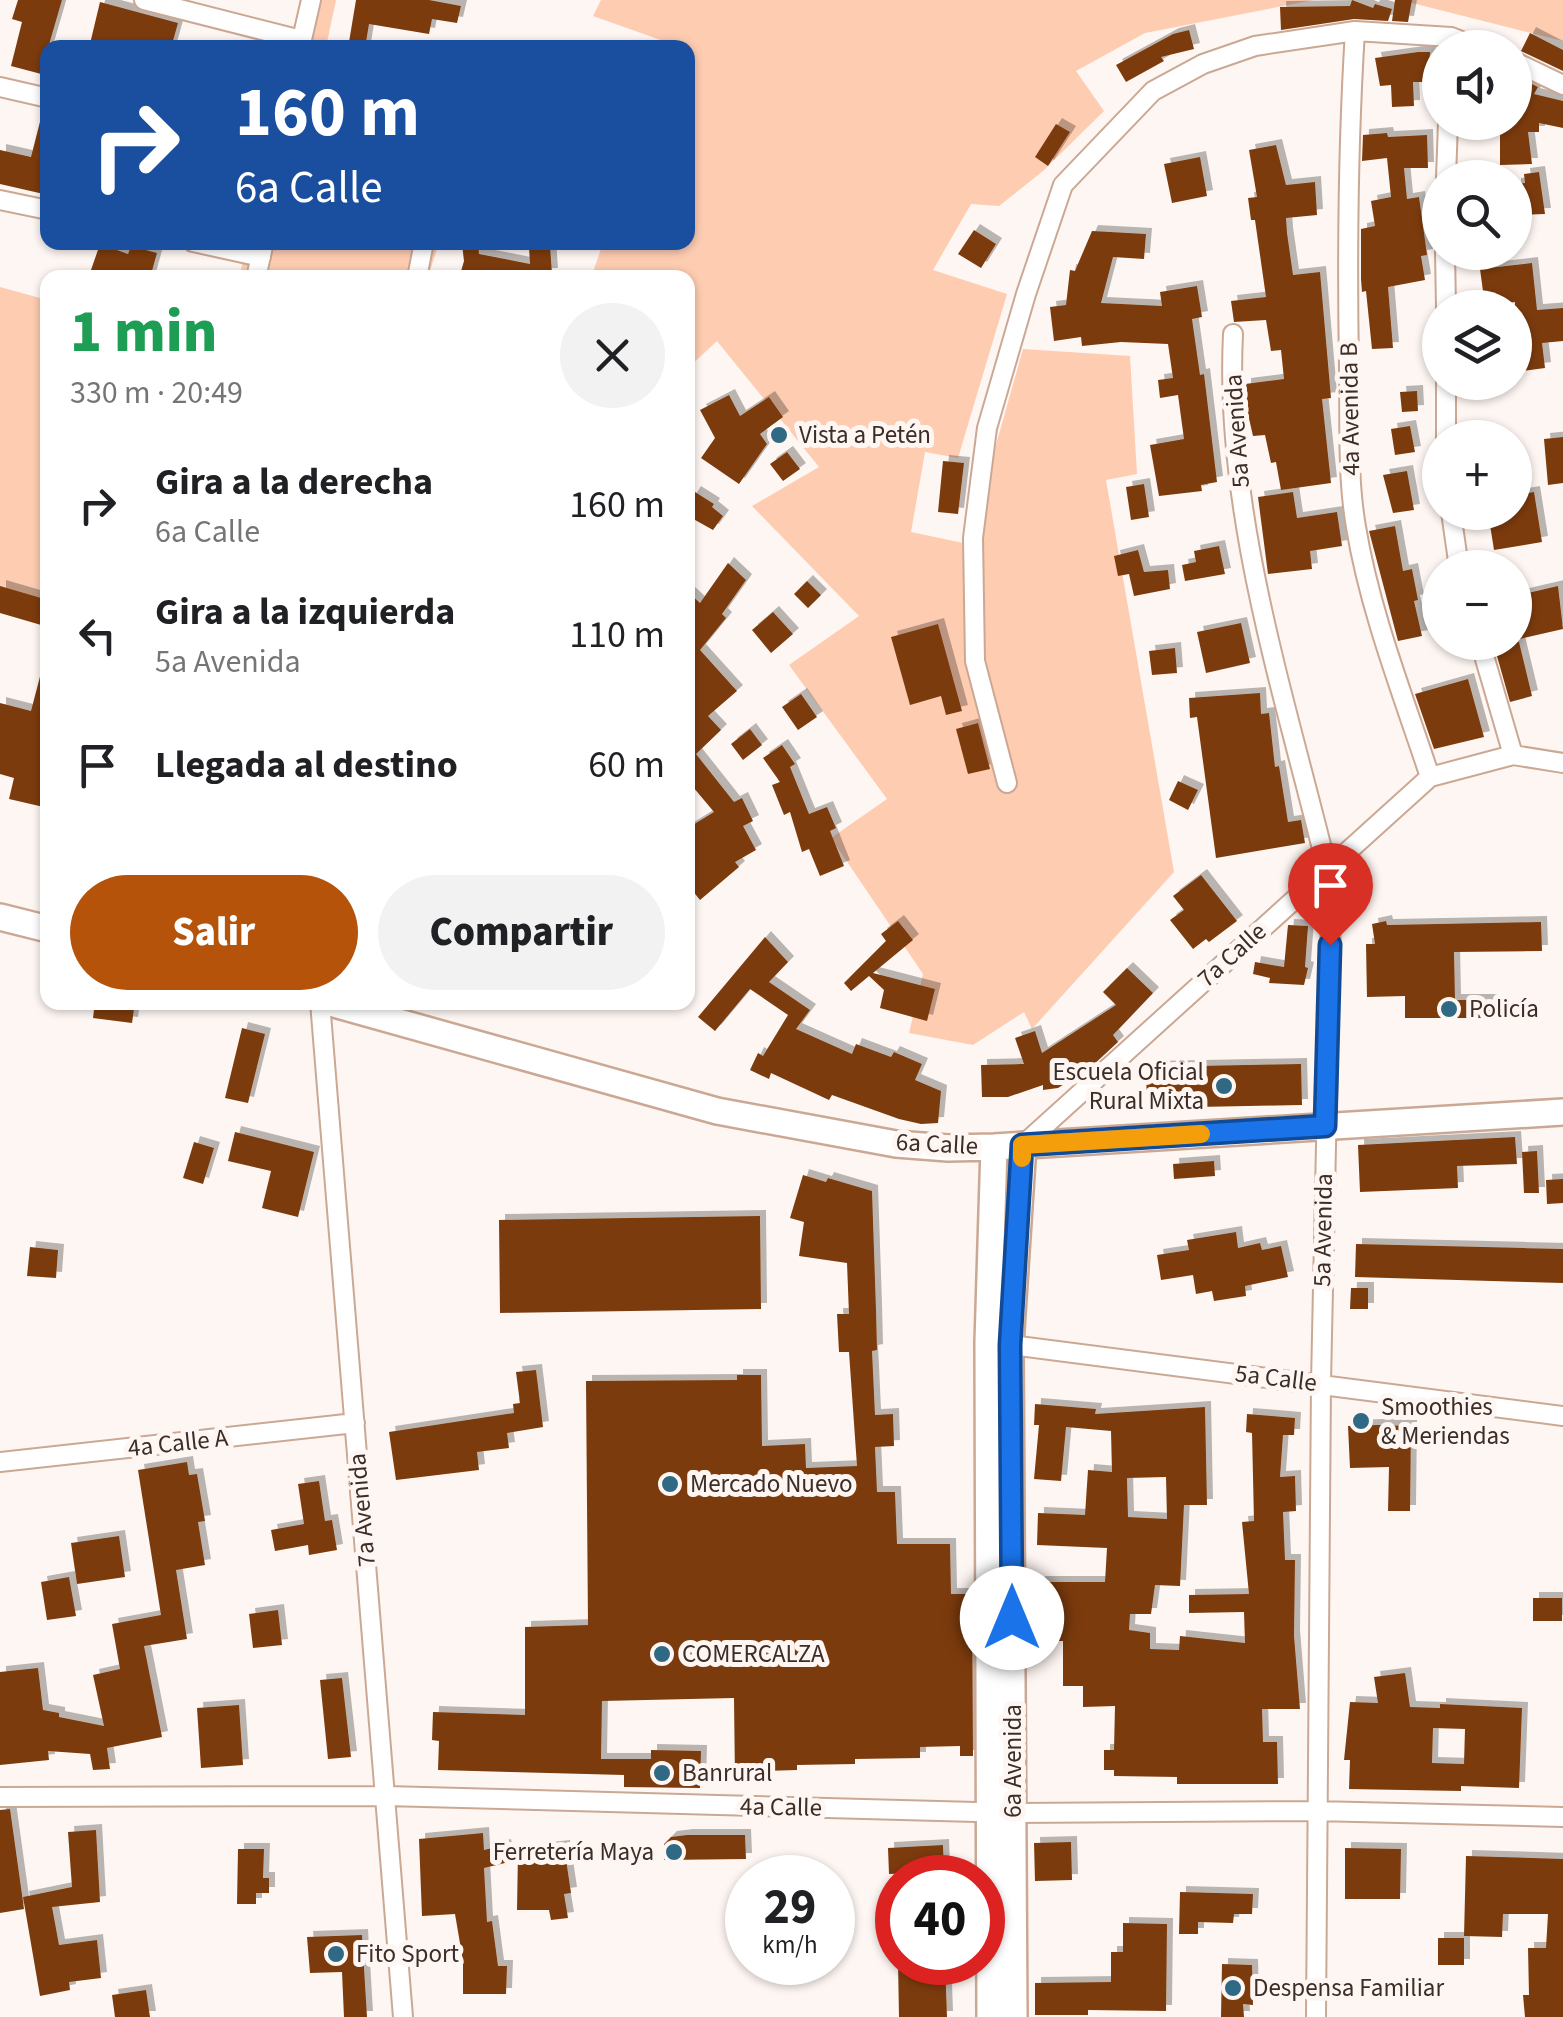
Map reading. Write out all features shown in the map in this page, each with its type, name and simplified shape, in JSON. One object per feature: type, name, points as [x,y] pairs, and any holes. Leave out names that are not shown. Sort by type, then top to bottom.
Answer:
[{"type":"main road","points":[[0,917],[40,927]]},
{"type":"main road","name":"6a Calle","points":[[353,1010],[716,1111],[896,1144],[948,1148],[1022,1145],[1563,1112]]},
{"type":"main road","name":"6a Avenida","points":[[999,1343],[1022,1145]]},
{"type":"main road","name":"6a Avenida","points":[[990,2017],[1001,1812],[994,1146]]},
{"type":"main road","name":"6a Avenida","points":[[1001,1812],[1014,2017]]},
{"type":"street","points":[[144,0],[286,40]]},
{"type":"street","points":[[301,40],[312,0]]},
{"type":"street","points":[[1008,784],[975,662],[973,538],[987,428],[1026,294],[1064,185],[1153,91],[1202,64],[1255,46],[1355,31],[1422,39]]},
{"type":"street","name":"4a Avenida B","points":[[1355,31],[1347,249],[1350,473],[1355,523],[1364,572],[1430,777]]},
{"type":"street","points":[[1532,70],[1563,85]]},
{"type":"street","points":[[0,87],[40,96]]},
{"type":"street","points":[[0,200],[40,208]]},
{"type":"street","name":"5a Avenida","points":[[1233,334],[1230,395],[1250,546],[1327,870],[1331,908],[1320,1383],[1316,2017]]},
{"type":"street","points":[[1485,660],[1513,755]]},
{"type":"street","name":"7a Calle","points":[[1022,1145],[1430,777],[1513,755],[1563,763]]},
{"type":"street","name":"7a Avenida","points":[[325,1010],[403,2017]]},
{"type":"street","name":"5a Calle","points":[[999,1343],[1563,1416]]},
{"type":"street","name":"4a Calle A","points":[[0,1462],[355,1424]]},
{"type":"street","name":"4a Calle","points":[[0,1796],[386,1796],[1001,1812],[1315,1811],[1563,1817]]},
{"type":"shaded area","points":[[303,0],[336,0],[327,40],[294,40]]},
{"type":"shaded area","points":[[601,0],[1314,0],[1145,33],[1076,71],[1104,111],[1043,171],[999,206],[971,204],[933,270],[1007,294],[958,458],[925,452],[911,532],[968,544],[1023,349],[1130,356],[1137,474],[1106,480],[1174,872],[1032,1029],[1024,1012],[973,1045],[909,1033],[923,974],[831,838],[887,799],[789,665],[859,616],[752,506],[819,467],[717,341],[695,361],[695,270],[594,270],[601,250],[695,250],[695,40],[661,40],[593,16]]},
{"type":"shaded area","points":[[1400,0],[1563,0],[1563,41],[1532,33],[1532,30]]},
{"type":"shaded area","points":[[245,250],[437,250],[430,270],[241,270]]},
{"type":"shaded area","points":[[0,287],[40,298],[40,599],[0,588]]},
{"type":"building","points":[[18,0],[62,0],[50,40],[40,40],[40,74],[11,66],[22,22],[12,19]]},
{"type":"building","points":[[356,0],[429,0],[461,6],[457,23],[432,19],[429,34],[369,24],[366,40],[349,40]]},
{"type":"building","points":[[1352,0],[1373,8],[1375,4],[1392,9],[1388,21],[1354,19],[1281,30],[1280,7],[1350,6]]},
{"type":"building","points":[[1395,0],[1412,0],[1408,22],[1392,21]]},
{"type":"building","points":[[100,2],[178,23],[173,40],[91,40]]},
{"type":"building","points":[[1189,30],[1194,49],[1161,57],[1164,61],[1126,82],[1116,65],[1173,34]]},
{"type":"building","points":[[1532,34],[1563,50],[1563,71],[1532,56]]},
{"type":"building","points":[[1422,52],[1422,82],[1413,82],[1414,106],[1392,107],[1391,85],[1380,86],[1375,58]]},
{"type":"building","points":[[1532,84],[1538,87],[1534,94],[1563,101],[1563,128],[1539,123],[1539,132],[1532,132]]},
{"type":"building","points":[[40,122],[40,193],[0,184],[0,150],[31,157]]},
{"type":"building","points":[[1056,124],[1070,132],[1048,166],[1035,157]]},
{"type":"building","points":[[1363,135],[1422,135],[1422,140],[1427,140],[1428,160],[1422,160],[1422,168],[1404,168],[1407,199],[1419,197],[1425,280],[1388,287],[1393,348],[1372,349],[1366,291],[1362,292],[1361,229],[1375,226],[1371,201],[1391,197],[1387,158],[1362,161]]},
{"type":"building","points":[[1500,140],[1529,140],[1532,160],[1500,160]]},
{"type":"building","points":[[1276,145],[1286,185],[1315,182],[1317,215],[1286,218],[1287,233],[1293,275],[1320,272],[1331,398],[1322,399],[1331,483],[1281,490],[1276,462],[1271,463],[1265,435],[1253,436],[1245,384],[1284,379],[1281,350],[1271,351],[1266,320],[1234,322],[1231,301],[1266,297],[1248,198],[1257,197],[1249,150]]},
{"type":"building","points":[[1200,157],[1207,196],[1172,203],[1164,164]]},
{"type":"building","points":[[1539,172],[1545,214],[1532,214],[1532,173]]},
{"type":"building","points":[[974,230],[996,244],[981,268],[958,254]]},
{"type":"building","points":[[1092,231],[1146,234],[1144,259],[1113,257],[1101,303],[1162,306],[1160,292],[1197,286],[1202,317],[1192,319],[1200,375],[1204,374],[1217,482],[1201,485],[1202,491],[1159,496],[1150,445],[1184,439],[1178,395],[1160,398],[1158,380],[1173,378],[1168,344],[1121,342],[1082,346],[1081,337],[1054,341],[1050,307],[1066,305],[1070,270],[1075,271]]},
{"type":"building","points":[[98,250],[157,253],[152,270],[91,270]]},
{"type":"building","points":[[463,250],[479,250],[479,254],[530,264],[529,250],[550,250],[552,270],[461,270]]},
{"type":"building","points":[[1532,263],[1537,310],[1563,308],[1563,341],[1542,343],[1545,368],[1532,370],[1532,290],[1483,290],[1480,270],[1532,270]]},
{"type":"building","points":[[1417,391],[1418,411],[1402,412],[1400,392]]},
{"type":"building","points":[[729,395],[740,416],[769,397],[783,417],[760,434],[767,444],[739,484],[701,458],[715,438],[700,410]]},
{"type":"building","points":[[1410,426],[1415,452],[1395,455],[1391,429]]},
{"type":"building","points":[[1563,437],[1563,483],[1548,485],[1544,439]]},
{"type":"building","points":[[787,452],[800,469],[783,481],[770,464]]},
{"type":"building","points":[[943,461],[964,463],[958,514],[938,512]]},
{"type":"building","points":[[1407,471],[1414,510],[1393,513],[1383,475]]},
{"type":"building","points":[[1144,484],[1149,517],[1131,520],[1126,487]]},
{"type":"building","points":[[695,492],[714,504],[712,507],[723,516],[713,530],[695,520]]},
{"type":"building","points":[[1293,492],[1297,518],[1337,512],[1342,546],[1310,551],[1312,569],[1268,574],[1258,497]]},
{"type":"building","points":[[1532,492],[1542,542],[1494,550],[1491,530],[1532,530]]},
{"type":"building","points":[[1395,526],[1403,571],[1412,569],[1422,636],[1398,641],[1369,531]]},
{"type":"building","points":[[1219,546],[1225,574],[1185,581],[1182,565],[1196,562],[1194,551]]},
{"type":"building","points":[[1138,550],[1144,572],[1168,570],[1170,589],[1134,596],[1129,574],[1118,576],[1114,556]]},
{"type":"building","points":[[728,563],[746,580],[722,614],[726,618],[700,650],[737,691],[708,716],[721,730],[696,754],[734,802],[742,798],[753,821],[743,826],[756,850],[735,862],[739,867],[700,900],[695,894],[695,824],[714,812],[695,789],[695,598],[700,603]]},
{"type":"building","points":[[807,581],[821,595],[808,608],[794,594]]},
{"type":"building","points":[[0,586],[40,598],[40,625],[0,613]]},
{"type":"building","points":[[1558,586],[1563,629],[1532,636],[1532,592]]},
{"type":"building","points":[[773,612],[793,634],[771,653],[752,630]]},
{"type":"building","points":[[1241,623],[1250,663],[1206,673],[1197,632]]},
{"type":"building","points":[[938,624],[962,711],[946,715],[941,696],[910,705],[891,637]]},
{"type":"building","points":[[1175,648],[1177,673],[1152,675],[1149,651]]},
{"type":"building","points":[[1498,660],[1523,660],[1532,696],[1510,702]]},
{"type":"building","points":[[40,677],[40,806],[9,799],[14,778],[0,774],[0,703],[31,711]]},
{"type":"building","points":[[1468,679],[1484,737],[1434,749],[1415,694]]},
{"type":"building","points":[[1260,693],[1261,714],[1269,713],[1275,767],[1279,766],[1288,822],[1301,820],[1305,843],[1216,858],[1197,717],[1190,718],[1189,698]]},
{"type":"building","points":[[801,694],[817,717],[798,730],[782,707]]},
{"type":"building","points":[[978,723],[990,769],[968,774],[956,729]]},
{"type":"building","points":[[750,729],[762,745],[743,760],[731,744]]},
{"type":"building","points":[[782,745],[795,764],[790,767],[809,814],[827,807],[836,828],[830,831],[844,866],[820,876],[809,849],[802,852],[790,812],[784,815],[772,785],[780,782],[763,758]]},
{"type":"building","points":[[1178,781],[1198,790],[1188,810],[1169,800]]},
{"type":"building","points":[[1201,875],[1237,921],[1193,949],[1170,920],[1184,910],[1173,896]]},
{"type":"building","points":[[898,921],[913,940],[873,973],[935,989],[927,1021],[880,1008],[884,990],[869,976],[851,991],[844,983],[886,941],[881,934]]},
{"type":"building","points":[[1386,921],[1387,925],[1541,922],[1542,951],[1454,952],[1455,1000],[1492,1000],[1492,1018],[1405,1018],[1405,996],[1367,997],[1366,944],[1375,944],[1372,924]]},
{"type":"building","points":[[1288,925],[1308,926],[1304,985],[1269,983],[1270,978],[1253,974],[1255,962],[1284,967]]},
{"type":"building","points":[[765,937],[788,962],[769,982],[810,1010],[796,1029],[852,1054],[856,1044],[891,1057],[894,1052],[922,1064],[915,1080],[941,1091],[938,1123],[899,1119],[832,1095],[829,1100],[771,1073],[769,1079],[750,1070],[758,1053],[763,1056],[788,1015],[750,989],[715,1031],[698,1017]]},
{"type":"building","points":[[1127,968],[1153,993],[1113,1035],[1118,1042],[1091,1067],[1058,1088],[1043,1090],[1043,1085],[1008,1097],[982,1097],[981,1065],[1024,1064],[1015,1038],[1035,1031],[1042,1053],[1116,1005],[1103,992]]},
{"type":"building","points":[[94,1010],[134,1010],[132,1023],[93,1018]]},
{"type":"building","points":[[242,1028],[265,1034],[248,1103],[225,1098]]},
{"type":"building","name":"Escuela Oficial Rural Mixta","points":[[1301,1064],[1302,1105],[1147,1108],[1146,1067]]},
{"type":"building","points":[[235,1132],[314,1152],[298,1217],[262,1208],[271,1171],[228,1161]]},
{"type":"building","points":[[1515,1137],[1517,1164],[1457,1166],[1458,1188],[1360,1192],[1358,1145]]},
{"type":"building","points":[[194,1142],[214,1148],[203,1184],[183,1178]]},
{"type":"building","points":[[1537,1151],[1539,1193],[1524,1193],[1522,1152]]},
{"type":"building","points":[[1214,1161],[1215,1176],[1174,1179],[1173,1164]]},
{"type":"building","points":[[803,1175],[872,1191],[875,1415],[893,1414],[894,1446],[875,1447],[877,1492],[895,1492],[897,1544],[950,1544],[951,1594],[972,1594],[973,1756],[960,1756],[960,1746],[920,1747],[920,1758],[797,1765],[797,1770],[764,1771],[764,1780],[735,1780],[734,1698],[602,1701],[601,1759],[651,1759],[651,1750],[701,1751],[700,1788],[624,1787],[624,1775],[438,1770],[439,1741],[432,1740],[433,1712],[525,1715],[525,1627],[588,1625],[586,1381],[737,1380],[737,1375],[761,1375],[762,1446],[805,1444],[806,1468],[857,1466],[849,1352],[839,1352],[837,1314],[849,1314],[847,1263],[799,1256],[804,1222],[790,1218]]},
{"type":"building","points":[[1563,1179],[1563,1203],[1547,1204],[1546,1180]]},
{"type":"building","points":[[760,1216],[761,1309],[500,1313],[499,1220]]},
{"type":"building","points":[[1236,1232],[1238,1248],[1260,1243],[1262,1250],[1281,1246],[1288,1277],[1245,1286],[1246,1296],[1214,1301],[1212,1291],[1196,1294],[1193,1275],[1161,1280],[1157,1255],[1189,1250],[1187,1240]]},
{"type":"building","points":[[1356,1244],[1563,1249],[1563,1283],[1355,1277]]},
{"type":"building","points":[[30,1247],[58,1250],[56,1278],[27,1276]]},
{"type":"building","points":[[1351,1288],[1368,1288],[1368,1309],[1350,1309]]},
{"type":"building","points":[[536,1370],[543,1427],[507,1433],[509,1448],[477,1452],[479,1470],[396,1480],[389,1432],[514,1413],[513,1404],[520,1403],[516,1372]]},
{"type":"building","points":[[1035,1404],[1096,1409],[1095,1414],[1205,1407],[1207,1505],[1184,1505],[1180,1586],[1155,1585],[1151,1614],[1130,1614],[1129,1630],[1150,1633],[1150,1649],[1179,1650],[1180,1636],[1245,1643],[1244,1612],[1189,1613],[1189,1595],[1249,1594],[1242,1522],[1254,1521],[1252,1433],[1246,1432],[1247,1414],[1295,1418],[1294,1435],[1283,1435],[1280,1477],[1295,1476],[1296,1511],[1283,1512],[1285,1560],[1295,1560],[1294,1636],[1300,1709],[1262,1709],[1263,1742],[1277,1742],[1278,1784],[1177,1784],[1177,1777],[1114,1776],[1114,1770],[1104,1770],[1104,1750],[1114,1750],[1115,1706],[1083,1707],[1083,1686],[1063,1686],[1063,1641],[1029,1641],[1029,1623],[1039,1623],[1039,1582],[1105,1582],[1107,1548],[1037,1545],[1038,1513],[1085,1515],[1088,1470],[1112,1472],[1111,1431],[1066,1427],[1061,1481],[1034,1479],[1039,1425],[1034,1425]],"holes":[[[1166,1477],[1167,1519],[1128,1517],[1127,1478]]]},
{"type":"building","points":[[1348,1426],[1411,1426],[1410,1511],[1388,1511],[1389,1467],[1350,1468]]},
{"type":"building","points":[[187,1462],[189,1475],[197,1474],[205,1521],[198,1522],[205,1565],[176,1570],[187,1639],[144,1646],[162,1737],[107,1748],[110,1769],[93,1770],[90,1754],[48,1751],[49,1760],[0,1765],[0,1672],[38,1668],[43,1710],[104,1726],[93,1675],[120,1669],[112,1624],[161,1615],[138,1470]]},
{"type":"building","points":[[319,1481],[325,1521],[332,1520],[337,1550],[309,1555],[308,1545],[275,1551],[271,1530],[304,1524],[298,1484]]},
{"type":"building","points":[[119,1536],[125,1577],[77,1584],[71,1543]]},
{"type":"building","points":[[69,1577],[76,1616],[47,1620],[41,1582]]},
{"type":"building","points":[[1533,1598],[1562,1598],[1562,1621],[1533,1621]]},
{"type":"building","points":[[278,1610],[282,1645],[253,1648],[249,1614]]},
{"type":"building","points":[[1405,1673],[1410,1707],[1440,1708],[1440,1704],[1522,1708],[1519,1788],[1349,1789],[1350,1760],[1344,1760],[1350,1702],[1378,1703],[1374,1677]],"holes":[[[1433,1728],[1465,1729],[1464,1764],[1432,1763]]]},
{"type":"building","points":[[342,1678],[351,1757],[328,1759],[320,1680]]},
{"type":"building","points":[[239,1705],[243,1765],[201,1768],[197,1708]]},
{"type":"building","points":[[10,1809],[24,1909],[0,1913],[0,1810]]},
{"type":"building","points":[[96,1830],[100,1902],[52,1907],[59,1945],[97,1940],[101,1978],[69,1982],[70,1990],[40,1996],[23,1897],[72,1887],[68,1832]]},
{"type":"building","points":[[483,1833],[484,1850],[505,1845],[509,1862],[484,1868],[487,1922],[492,1921],[498,1966],[507,1966],[506,1994],[463,1994],[463,1961],[455,1914],[422,1916],[419,1839]]},
{"type":"building","points":[[745,1835],[746,1855],[664,1860],[664,1844],[671,1837]]},
{"type":"building","points":[[1071,1842],[1072,1880],[1035,1881],[1034,1843]]},
{"type":"building","points":[[943,1845],[943,1855],[888,1855],[888,1848]]},
{"type":"building","points":[[564,1846],[571,1893],[564,1894],[568,1918],[551,1920],[549,1910],[517,1910],[518,1851]]},
{"type":"building","points":[[1345,1848],[1401,1849],[1400,1899],[1345,1899]]},
{"type":"building","points":[[238,1849],[264,1849],[263,1878],[269,1878],[269,1893],[256,1893],[256,1904],[237,1904]]},
{"type":"building","points":[[1466,1856],[1563,1859],[1563,2017],[1525,2017],[1523,1995],[1529,1995],[1528,1948],[1546,1948],[1548,1914],[1503,1914],[1502,1937],[1464,1936]]},
{"type":"building","points":[[1180,1892],[1253,1894],[1252,1914],[1234,1914],[1233,1923],[1198,1922],[1198,1934],[1179,1934]]},
{"type":"building","points":[[1123,1923],[1167,1924],[1166,2011],[1088,2010],[1088,2015],[1035,2015],[1035,1983],[1111,1982],[1111,1952],[1123,1952]]},
{"type":"building","name":"Fito Sport","points":[[362,1935],[367,2017],[344,2017],[342,1972],[310,1973],[307,1937]]},
{"type":"building","points":[[1438,1938],[1464,1938],[1464,1965],[1438,1965]]},
{"type":"building","points":[[1222,1964],[1252,1965],[1253,2005],[1243,2004],[1244,2017],[1221,2017]]},
{"type":"building","points":[[898,1985],[946,1985],[947,2017],[899,2017]]},
{"type":"building","points":[[146,1990],[150,2017],[115,2017],[112,1995]]},
{"type":"slow traffic","points":[[1022,1158],[1022,1145],[1201,1134]]},
{"type":"place","name":"Vista a Petén","points":[[779,435]]},
{"type":"place","name":"Policía","points":[[1449,1009]]},
{"type":"place","name":"Escuela Oficial Rural Mixta","points":[[1224,1086]]},
{"type":"place","name":"Smoothies & Meriendas","points":[[1361,1421]]},
{"type":"place","name":"Mercado Nuevo","points":[[670,1484]]},
{"type":"place","name":"COMERCALZA","points":[[662,1654]]},
{"type":"place","name":"Banrural","points":[[662,1773]]},
{"type":"place","name":"Ferretería Maya","points":[[674,1852]]},
{"type":"place","name":"Fito Sport","points":[[336,1954]]},
{"type":"place","name":"Despensa Familiar","points":[[1233,1988]]},
{"type":"route","points":[[1012,1618],[1010,1345],[1022,1145],[1325,1126],[1330,945]]}]
